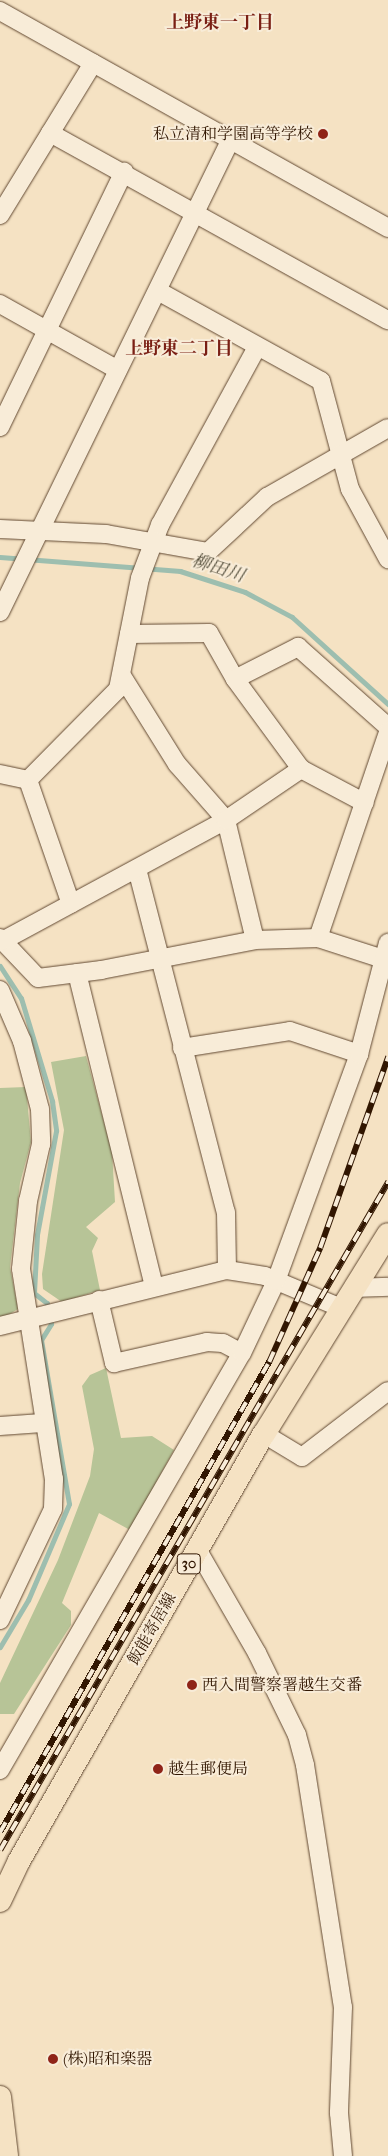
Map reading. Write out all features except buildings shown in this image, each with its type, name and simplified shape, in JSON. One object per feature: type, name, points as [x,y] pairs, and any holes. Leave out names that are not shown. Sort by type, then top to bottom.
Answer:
[{"type":"main road","name":"飯能寄居線","points":[[0,1901],[264,1434],[388,1234]]},
{"type":"main road","points":[[0,2097],[7,2156]]},
{"type":"street","points":[[0,11],[388,228]]},
{"type":"street","points":[[0,215],[93,63]]},
{"type":"street","points":[[50,133],[124,172],[388,320]]},
{"type":"street","points":[[0,612],[12,577],[38,536],[230,141]]},
{"type":"street","points":[[0,427],[124,172]]},
{"type":"street","points":[[158,291],[321,381],[340,459],[350,489],[387,557]]},
{"type":"street","points":[[0,304],[47,333],[118,370]]},
{"type":"street","points":[[28,780],[118,689],[140,578],[154,542],[257,347]]},
{"type":"street","points":[[0,529],[38,536],[154,542],[208,552],[267,497],[340,459],[388,428]]},
{"type":"street","points":[[129,634],[209,633],[235,679],[301,769],[365,803]]},
{"type":"street","points":[[235,679],[298,647],[388,727]]},
{"type":"street","points":[[122,676],[177,764],[226,820],[255,940]]},
{"type":"street","points":[[318,938],[388,732]]},
{"type":"street","points":[[0,1770],[242,1353],[276,1281],[359,1054],[386,951],[318,938],[255,940],[159,959],[38,978],[2,939],[137,869],[226,820],[301,769]]},
{"type":"street","points":[[0,774],[28,780]]},
{"type":"street","points":[[28,780],[71,904]]},
{"type":"street","points":[[137,869],[226,1212],[227,1270]]},
{"type":"street","points":[[76,973],[154,1287]]},
{"type":"street","points":[[0,990],[22,1040],[40,1109],[42,1144],[28,1201],[21,1269],[32,1318],[42,1423],[54,1479],[53,1509],[1,1617]]},
{"type":"street","points":[[182,1048],[290,1031],[359,1054]]},
{"type":"street","points":[[0,1326],[99,1300],[227,1270],[276,1281],[342,1308]]},
{"type":"street","points":[[354,1288],[388,1287]]},
{"type":"street","points":[[99,1300],[114,1363],[206,1342],[223,1343],[242,1353]]},
{"type":"street","points":[[264,1434],[302,1457],[388,1391]]},
{"type":"street","points":[[0,1426],[42,1423]]},
{"type":"street","points":[[198,1550],[257,1653],[297,1734],[305,1764],[343,2007],[339,2112],[343,2156]]},
{"type":"green space","points":[[86,1056],[112,1152],[115,1202],[86,1227],[98,1238],[92,1251],[100,1290],[62,1302],[43,1289],[42,1274],[64,1130],[51,1062]]},
{"type":"green space","points":[[26,1087],[31,1142],[20,1183],[10,1267],[18,1309],[0,1320],[0,1088]]},
{"type":"green space","points":[[106,1368],[121,1438],[152,1436],[174,1450],[130,1530],[99,1513],[62,1603],[71,1611],[71,1625],[14,1714],[0,1714],[0,1683],[58,1560],[90,1476],[94,1449],[82,1386],[90,1375]]},
{"type":"waterway","name":"柳田川","points":[[0,557],[180,571],[245,592],[292,617],[388,704]]},
{"type":"waterway","points":[[0,966],[21,998],[52,1101],[56,1131],[37,1235],[34,1293],[47,1303],[51,1324],[41,1340],[69,1504],[28,1600],[0,1647]]},
{"type":"railway","points":[[0,1832],[269,1362],[320,1248],[388,1057]]},
{"type":"railway","points":[[0,1850],[388,1182]]},
{"type":"place","name":"私立清和学園高等学校","points":[[323,134]]},
{"type":"place","name":"西入間警察署越生交番","points":[[192,1685]]},
{"type":"place","name":"越生郵便局","points":[[158,1769]]},
{"type":"place","name":"(株)昭和楽器","points":[[53,2059]]},
{"type":"district","name":"上野東一丁目","points":[[220,23]]},
{"type":"district","name":"上野東二丁目","points":[[179,349]]}]
